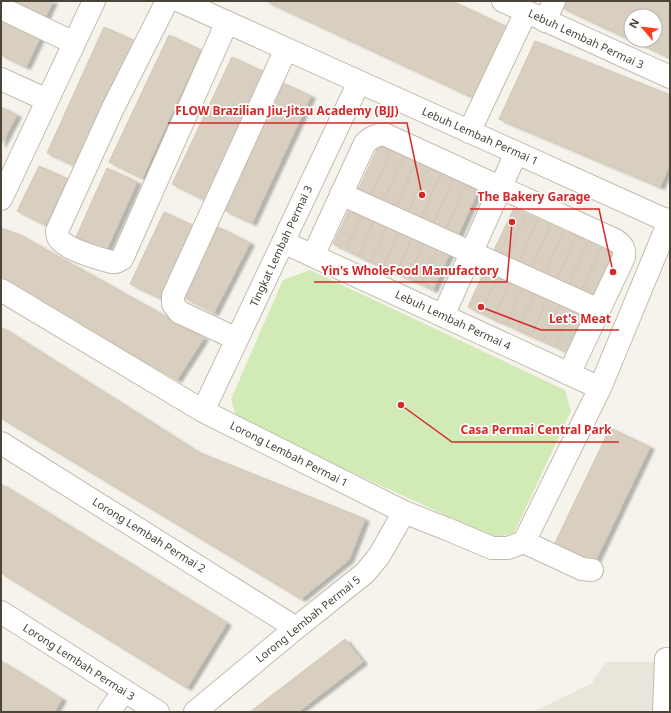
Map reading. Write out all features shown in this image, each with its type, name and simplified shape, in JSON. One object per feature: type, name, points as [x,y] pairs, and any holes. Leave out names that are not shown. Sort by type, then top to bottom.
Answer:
[{"type":"street","points":[[1,199],[94,1]]},
{"type":"street","points":[[179,1],[113,108],[57,230],[58,237],[62,242],[79,252],[112,262],[122,259],[227,22]]},
{"type":"street","name":"Lebuh Lembah Permai 1","points":[[179,1],[670,221]]},
{"type":"street","name":"Lebuh Lembah Permai 3","points":[[503,1],[670,78]]},
{"type":"street","points":[[469,132],[536,16],[554,1]]},
{"type":"street","points":[[1,8],[74,43]]},
{"type":"street","points":[[237,339],[179,312],[173,304],[173,296],[286,49]]},
{"type":"street","points":[[1,79],[47,100]]},
{"type":"street","name":"Tingkat Lembah Permai 3","points":[[203,411],[359,82]]},
{"type":"street","points":[[313,256],[365,143],[371,137],[378,134],[386,135],[616,240],[622,244],[624,258],[569,374]]},
{"type":"street","points":[[443,316],[516,153]]},
{"type":"street","points":[[341,194],[599,310]]},
{"type":"street","points":[[592,570],[582,569],[524,542],[600,388],[670,221]]},
{"type":"street","name":"Lebuh Lembah Permai 4","points":[[283,242],[600,388]]},
{"type":"street","name":"Lorong Lembah Permai 1","points":[[1,290],[203,411],[404,512],[492,548],[508,548],[524,542]]},
{"type":"street","name":"Lorong Lembah Permai 2","points":[[1,443],[296,628]]},
{"type":"street","name":"Lorong Lembah Permai 5","points":[[195,712],[365,573],[379,556],[404,512]]},
{"type":"street","name":"Lorong Lembah Permai 3","points":[[1,612],[158,712]]},
{"type":"street","points":[[664,712],[666,658]]},
{"type":"street","points":[[109,712],[124,690]]},
{"type":"shaded area","points":[[606,662],[670,662],[670,712],[533,712],[592,683]]},
{"type":"green space","points":[[310,270],[565,390],[571,411],[514,533],[496,538],[237,420],[231,399],[283,280]]},
{"type":"building","points":[[4,1],[53,1],[44,20]]},
{"type":"building","points":[[266,1],[452,1],[507,27],[474,98]]},
{"type":"building","points":[[564,1],[670,1],[670,58],[649,48],[663,48],[663,8],[623,8],[623,36],[561,7]]},
{"type":"building","points":[[1,18],[41,36],[26,67],[1,55]]},
{"type":"building","points":[[104,27],[135,41],[78,167],[47,153]]},
{"type":"building","points":[[169,35],[201,50],[142,178],[109,162]]},
{"type":"building","points":[[535,41],[670,95],[670,164],[660,187],[499,119]]},
{"type":"building","points":[[232,57],[264,72],[205,200],[172,184]]},
{"type":"building","points":[[283,83],[311,96],[252,223],[224,210]]},
{"type":"building","points":[[1,107],[17,115],[1,145]]},
{"type":"building","points":[[379,145],[391,151],[371,195],[358,190]]},
{"type":"building","points":[[391,151],[404,157],[383,201],[371,195]]},
{"type":"building","points":[[404,157],[416,162],[396,207],[383,201]]},
{"type":"building","points":[[416,162],[429,168],[408,212],[396,207]]},
{"type":"building","points":[[39,166],[68,179],[46,225],[17,211]]},
{"type":"building","points":[[107,168],[137,182],[106,251],[76,237]]},
{"type":"building","points":[[429,168],[441,174],[421,218],[408,212]]},
{"type":"building","points":[[441,174],[453,179],[433,224],[421,218]]},
{"type":"building","points":[[453,179],[466,185],[446,229],[433,224]]},
{"type":"building","points":[[466,185],[478,191],[458,235],[446,229]]},
{"type":"building","points":[[353,201],[366,206],[346,250],[333,244]]},
{"type":"building","points":[[366,206],[378,212],[358,256],[346,250]]},
{"type":"building","points":[[514,208],[526,214],[506,258],[493,252]]},
{"type":"building","points":[[164,212],[194,226],[160,298],[130,284]]},
{"type":"building","points":[[378,212],[391,217],[371,262],[358,256]]},
{"type":"building","points":[[526,214],[538,219],[518,264],[506,258]]},
{"type":"building","points":[[391,217],[403,223],[383,267],[371,262]]},
{"type":"building","points":[[538,219],[551,225],[531,269],[518,264]]},
{"type":"building","points":[[403,223],[416,229],[396,273],[383,267]]},
{"type":"building","points":[[551,225],[564,231],[544,275],[531,269]]},
{"type":"building","points":[[218,227],[250,243],[214,313],[183,297]]},
{"type":"building","points":[[1,228],[18,234],[204,338],[177,380],[1,279]]},
{"type":"building","points":[[416,229],[428,234],[408,278],[396,273]]},
{"type":"building","points":[[564,231],[576,236],[556,281],[544,275]]},
{"type":"building","points":[[428,234],[441,240],[421,284],[408,278]]},
{"type":"building","points":[[576,236],[588,242],[568,286],[556,281]]},
{"type":"building","points":[[441,240],[453,246],[433,290],[421,284]]},
{"type":"building","points":[[588,242],[601,248],[581,292],[568,286]]},
{"type":"building","points":[[601,248],[614,253],[593,298],[581,292]]},
{"type":"building","points":[[488,263],[501,269],[481,313],[468,307]]},
{"type":"building","points":[[501,269],[513,274],[493,319],[481,313]]},
{"type":"building","points":[[513,274],[526,280],[506,324],[493,319]]},
{"type":"building","points":[[526,280],[538,286],[518,330],[506,324]]},
{"type":"building","points":[[538,286],[551,291],[531,336],[518,330]]},
{"type":"building","points":[[551,291],[563,297],[543,341],[531,336]]},
{"type":"building","points":[[563,297],[576,303],[556,347],[543,341]]},
{"type":"building","points":[[576,303],[588,308],[568,353],[556,347]]},
{"type":"building","points":[[1,327],[198,452],[365,519],[349,560],[301,599],[1,418]]},
{"type":"building","points":[[610,428],[650,447],[594,564],[554,545]]},
{"type":"building","points":[[1,484],[227,623],[187,688],[1,573]]},
{"type":"building","points":[[345,639],[363,662],[298,712],[250,712]]},
{"type":"building","points":[[1,661],[62,699],[54,712],[1,712]]},
{"type":"place","name":"FLOW Brazilian Jiu-Jitsu Academy (BJJ)","points":[[422,195]]},
{"type":"place","name":"Yin's WholeFood Manufactory","points":[[512,222]]},
{"type":"place","name":"The Bakery Garage","points":[[613,272]]},
{"type":"place","name":"Let's Meat","points":[[481,307]]},
{"type":"place","name":"Casa Permai Central Park","points":[[401,405]]}]
